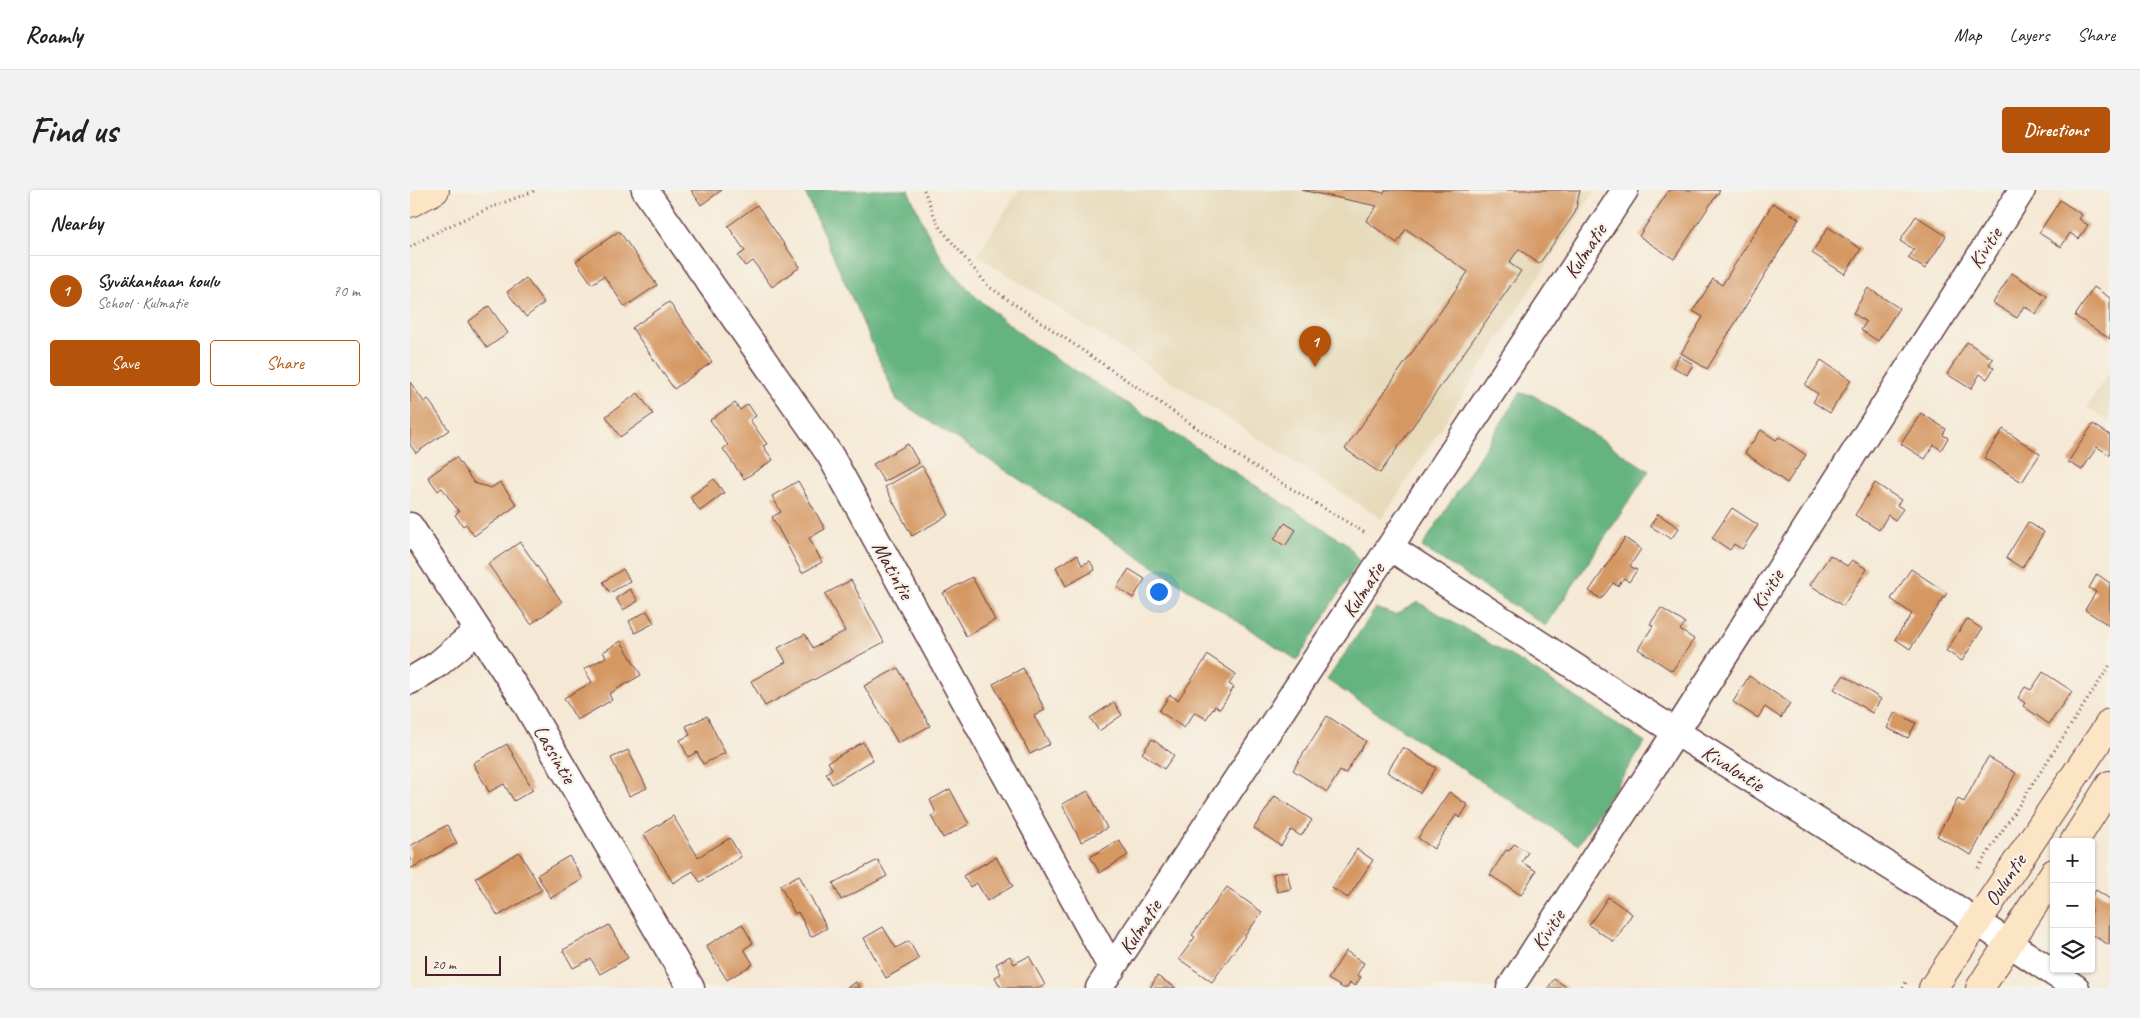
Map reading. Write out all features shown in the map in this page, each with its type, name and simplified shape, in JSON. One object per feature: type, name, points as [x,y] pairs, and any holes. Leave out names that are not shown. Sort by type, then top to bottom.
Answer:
[{"type":"main road","points":[[410,203],[435,190]]},
{"type":"main road","name":"Ouluntie","points":[[1933,988],[2110,723]]},
{"type":"main road","points":[[2077,838],[2110,785]]},
{"type":"main road","name":"Ouluntie","points":[[1980,988],[2050,879]]},
{"type":"street","name":"Matintie","points":[[645,190],[830,455],[1106,978]]},
{"type":"street","name":"Kulmatie","points":[[1106,978],[1625,190]]},
{"type":"street","name":"Kivitie","points":[[1510,988],[2022,190]]},
{"type":"street","name":"Lassintie","points":[[410,526],[523,699],[691,988]]},
{"type":"street","name":"Kivalontie","points":[[1390,548],[1977,922],[2076,988]]},
{"type":"street","points":[[410,681],[438,664],[478,630]]},
{"type":"path","points":[[410,247],[428,236],[498,204],[537,190]]},
{"type":"path","points":[[924,190],[938,224],[988,286],[1247,462],[1390,548]]},
{"type":"shaded area","points":[[1019,190],[1595,190],[1382,519],[977,255]]},
{"type":"shaded area","points":[[2110,371],[2110,422],[2087,407]]},
{"type":"green space","points":[[804,190],[908,190],[925,228],[944,262],[977,298],[1031,342],[1347,544],[1359,561],[1297,660],[897,400]]},
{"type":"green space","points":[[1520,393],[1533,395],[1649,471],[1546,626],[1422,547]]},
{"type":"green space","points":[[1418,602],[1523,663],[1645,742],[1578,845],[1327,680],[1376,608],[1395,615]]},
{"type":"building","points":[[691,190],[722,190],[701,205]]},
{"type":"building","points":[[1301,190],[1370,190],[1384,193],[1385,190],[1580,190],[1575,213],[1539,264],[1519,249],[1509,263],[1521,271],[1380,473],[1345,449],[1468,272],[1406,229],[1397,243],[1366,221],[1377,206]]},
{"type":"building","points":[[1669,190],[1720,190],[1674,259],[1639,236]]},
{"type":"building","points":[[2060,200],[2082,215],[2079,219],[2088,225],[2079,239],[2070,233],[2061,247],[2039,233]]},
{"type":"building","points":[[1773,203],[1799,219],[1707,369],[1681,353],[1703,317],[1693,311],[1713,279],[1722,285]]},
{"type":"building","points":[[757,205],[800,267],[772,287],[753,261],[745,266],[738,256],[745,251],[728,226]]},
{"type":"building","points":[[1916,216],[1946,236],[1925,269],[1908,258],[1914,250],[1900,241]]},
{"type":"building","points":[[1828,227],[1861,249],[1845,274],[1812,253]]},
{"type":"building","points":[[619,231],[657,285],[625,307],[604,276],[592,284],[576,261]]},
{"type":"building","points":[[2012,273],[2047,296],[2036,314],[2024,306],[2017,318],[1993,303]]},
{"type":"building","points":[[526,278],[544,303],[526,317],[507,292]]},
{"type":"building","points":[[2094,287],[2110,298],[2110,339],[2075,316]]},
{"type":"building","points":[[1868,288],[1899,308],[1878,341],[1861,330],[1866,322],[1853,313]]},
{"type":"building","points":[[669,302],[712,362],[674,389],[632,328]]},
{"type":"building","points":[[489,306],[508,333],[487,348],[468,322]]},
{"type":"building","points":[[1967,342],[1993,359],[1989,364],[1994,368],[1987,379],[1980,374],[1971,389],[1947,374]]},
{"type":"building","points":[[1679,356],[1693,364],[1687,375],[1673,367]]},
{"type":"building","points":[[1821,360],[1851,380],[1830,413],[1813,402],[1818,394],[1805,385]]},
{"type":"building","points":[[410,382],[424,402],[428,399],[449,430],[416,453],[410,445]]},
{"type":"building","points":[[638,393],[653,414],[620,437],[606,416]]},
{"type":"building","points":[[735,403],[740,410],[748,404],[756,416],[750,420],[767,444],[763,446],[773,460],[744,479],[723,449],[728,445],[710,420]]},
{"type":"building","points":[[1921,413],[1946,429],[1943,435],[1948,438],[1941,450],[1934,445],[1925,459],[1901,444]]},
{"type":"building","points":[[2093,424],[2110,435],[2110,455],[2097,447],[2082,470],[2068,462]]},
{"type":"building","points":[[2003,429],[2040,454],[2022,482],[1984,458]]},
{"type":"building","points":[[1761,430],[1776,440],[1779,437],[1806,455],[1787,483],[1745,453]]},
{"type":"building","points":[[908,444],[919,463],[884,482],[873,464]]},
{"type":"building","points":[[456,457],[474,483],[491,488],[500,482],[517,505],[474,536],[466,524],[463,526],[455,515],[459,512],[442,488],[438,491],[428,477]]},
{"type":"building","points":[[922,466],[949,515],[912,536],[885,487]]},
{"type":"building","points":[[714,479],[724,493],[700,511],[690,497]]},
{"type":"building","points":[[798,481],[825,529],[809,538],[822,562],[802,573],[772,517],[781,512],[772,496]]},
{"type":"building","points":[[1875,483],[1901,500],[1897,505],[1903,509],[1895,520],[1888,515],[1879,530],[1855,515]]},
{"type":"building","points":[[1732,508],[1758,525],[1742,549],[1734,544],[1730,550],[1712,538]]},
{"type":"building","points":[[1658,514],[1679,528],[1671,539],[1650,526]]},
{"type":"building","points":[[2028,522],[2044,532],[2022,568],[2006,558]]},
{"type":"building","points":[[1285,523],[1296,530],[1285,546],[1274,539]]},
{"type":"building","points":[[1625,538],[1641,549],[1630,566],[1637,570],[1629,582],[1624,578],[1618,586],[1613,583],[1601,599],[1589,591]]},
{"type":"building","points":[[520,542],[562,602],[531,624],[488,564]]},
{"type":"building","points":[[1077,555],[1082,565],[1090,561],[1095,570],[1066,586],[1056,567]]},
{"type":"building","points":[[1830,555],[1847,566],[1852,560],[1867,569],[1843,606],[1810,585]]},
{"type":"building","points":[[623,569],[630,581],[610,593],[603,582]]},
{"type":"building","points":[[1129,569],[1145,579],[1133,598],[1117,587]]},
{"type":"building","points":[[1911,569],[1947,593],[1910,649],[1895,639],[1912,614],[1891,599]]},
{"type":"building","points":[[2097,574],[2110,583],[2110,626],[2085,610],[2096,592],[2089,588]]},
{"type":"building","points":[[972,577],[995,620],[966,636],[943,593]]},
{"type":"building","points":[[851,580],[884,642],[765,706],[751,681],[786,662],[778,648],[805,634],[813,648],[845,631],[825,594]]},
{"type":"building","points":[[630,589],[638,601],[623,610],[616,598]]},
{"type":"building","points":[[1661,608],[1685,623],[1680,630],[1694,639],[1672,671],[1638,649],[1653,626],[1650,624]]},
{"type":"building","points":[[647,611],[654,623],[635,633],[629,621]]},
{"type":"building","points":[[1967,619],[1982,629],[1962,661],[1946,651]]},
{"type":"building","points":[[621,641],[641,675],[609,694],[612,700],[577,720],[564,698],[592,682],[584,669],[606,657],[603,652]]},
{"type":"building","points":[[1208,655],[1236,674],[1229,684],[1234,687],[1220,709],[1215,706],[1206,719],[1195,712],[1184,728],[1159,711],[1170,695],[1178,700]]},
{"type":"building","points":[[898,668],[930,726],[898,743],[864,686]]},
{"type":"building","points":[[1023,668],[1045,710],[1034,716],[1050,744],[1030,754],[993,684]]},
{"type":"building","points":[[2043,672],[2072,691],[2049,724],[2023,706],[2025,703],[2018,698],[2025,687],[2031,690]]},
{"type":"building","points":[[1844,675],[1881,699],[1872,713],[1834,689]]},
{"type":"building","points":[[1749,676],[1790,703],[1781,718],[1765,707],[1758,718],[1733,702]]},
{"type":"building","points":[[1114,702],[1122,715],[1099,731],[1090,718]]},
{"type":"building","points":[[1895,712],[1916,723],[1908,738],[1887,728]]},
{"type":"building","points":[[707,716],[725,753],[703,764],[697,752],[688,757],[680,740],[690,735],[686,726]]},
{"type":"building","points":[[1327,716],[1366,741],[1345,774],[1340,771],[1327,792],[1293,770]]},
{"type":"building","points":[[1152,739],[1174,755],[1164,769],[1142,753]]},
{"type":"building","points":[[863,742],[873,760],[832,784],[826,773],[832,769],[828,762]]},
{"type":"building","points":[[507,744],[533,790],[514,801],[504,784],[489,792],[473,763]]},
{"type":"building","points":[[1403,747],[1436,768],[1420,793],[1387,772]]},
{"type":"building","points":[[628,750],[647,788],[629,796],[611,758]]},
{"type":"building","points":[[1988,757],[2016,773],[1971,855],[1937,836],[1958,799],[1964,802]]},
{"type":"building","points":[[950,789],[969,824],[943,838],[931,816],[936,813],[930,800]]},
{"type":"building","points":[[1088,791],[1107,828],[1081,842],[1062,804]]},
{"type":"building","points":[[1449,792],[1468,805],[1460,818],[1456,815],[1434,849],[1418,838]]},
{"type":"building","points":[[1275,796],[1312,820],[1301,836],[1291,830],[1281,846],[1254,828]]},
{"type":"building","points":[[673,816],[698,857],[730,838],[741,857],[700,882],[693,871],[673,883],[644,834]]},
{"type":"building","points":[[447,825],[457,843],[410,869],[410,846]]},
{"type":"building","points":[[1119,840],[1128,855],[1100,873],[1090,857]]},
{"type":"building","points":[[1514,844],[1528,852],[1522,862],[1536,871],[1521,895],[1490,875],[1506,850],[1509,851]]},
{"type":"building","points":[[1357,849],[1373,860],[1348,898],[1332,888]]},
{"type":"building","points":[[519,852],[542,890],[498,916],[475,878]]},
{"type":"building","points":[[569,856],[583,879],[551,898],[537,875]]},
{"type":"building","points":[[996,857],[1013,886],[987,901],[977,883],[970,887],[963,876]]},
{"type":"building","points":[[878,860],[887,876],[841,900],[833,883]]},
{"type":"building","points":[[1287,871],[1291,889],[1277,892],[1273,874]]},
{"type":"building","points":[[799,875],[827,928],[811,937],[798,912],[795,914],[780,885]]},
{"type":"building","points":[[1227,887],[1262,912],[1212,982],[1179,959],[1195,937],[1192,935]]},
{"type":"building","points":[[2096,890],[2110,899],[2109,945],[2095,936]]},
{"type":"building","points":[[1608,897],[1632,914],[1614,942],[1589,925]]},
{"type":"building","points":[[742,924],[753,943],[744,949],[753,964],[727,980],[706,946]]},
{"type":"building","points":[[609,925],[628,958],[600,974],[591,959],[573,968],[563,950]]},
{"type":"building","points":[[883,927],[896,948],[909,941],[919,959],[886,978],[864,938]]},
{"type":"building","points":[[1346,951],[1364,963],[1357,975],[1361,977],[1355,986],[1350,983],[1347,988],[1343,988],[1328,979]]},
{"type":"building","points":[[1010,956],[1014,964],[1029,956],[1045,985],[1039,988],[1001,988],[995,977],[1001,974],[996,964]]},
{"type":"building","points":[[1157,976],[1176,988],[1150,988]]},
{"type":"building","points":[[1554,979],[1568,988],[1548,988]]},
{"type":"building","points":[[856,982],[860,988],[846,988]]},
{"type":"place","name":"Syväkankaan koulu","points":[[1315,367]]}]
